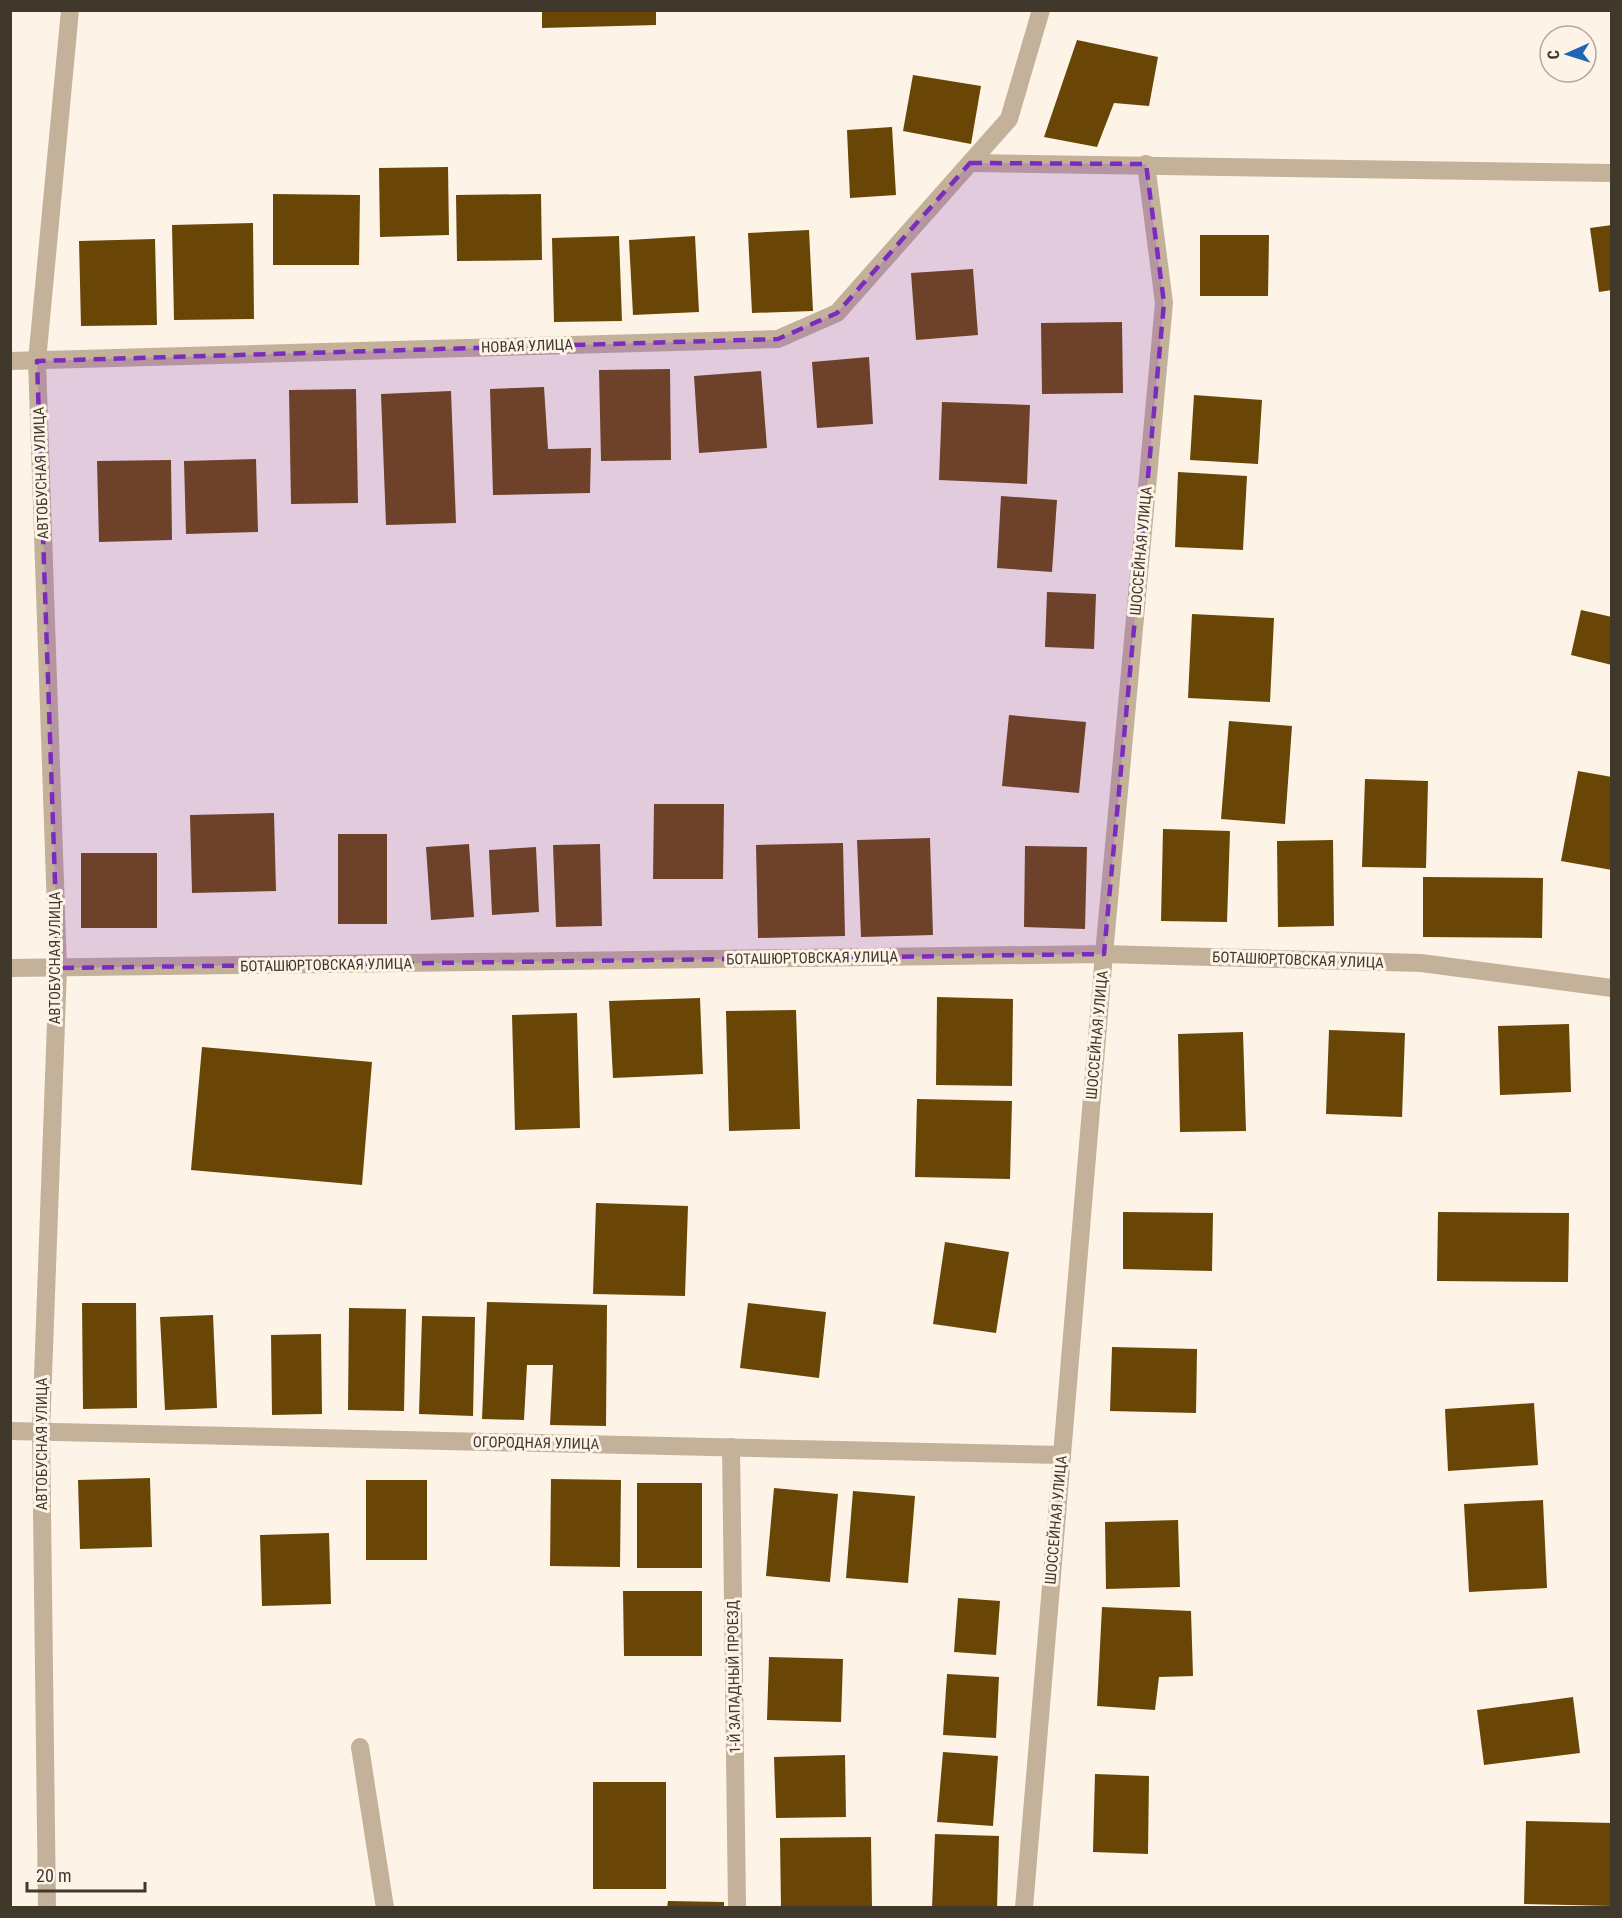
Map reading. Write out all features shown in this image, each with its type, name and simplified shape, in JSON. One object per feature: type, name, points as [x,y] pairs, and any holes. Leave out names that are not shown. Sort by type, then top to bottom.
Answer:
[{"type":"street","name":"АВТОБУСНАЯ УЛИЦА","points":[[47,1908],[41,1431],[58,968],[38,361],[70,10]]},
{"type":"street","name":"НОВАЯ УЛИЦА","points":[[10,361],[778,339],[837,313],[1009,119],[1041,10]]},
{"type":"street","points":[[970,162],[1611,173]]},
{"type":"street","name":"ШОССЕЙНАЯ УЛИЦА","points":[[1024,1908],[1104,954],[1164,303],[1146,164]]},
{"type":"street","name":"БОТАШЮРТОВСКАЯ УЛИЦА","points":[[10,968],[1104,954],[1421,963],[1611,988]]},
{"type":"street","name":"ОГОРОДНАЯ УЛИЦА","points":[[10,1431],[1062,1455]]},
{"type":"street","name":"1-Й ЗАПАДНЫЙ ПРОЕЗД","points":[[731,1448],[737,1908]]},
{"type":"street","points":[[360,1747],[385,1908]]},
{"type":"highlighted area","points":[[970,163],[1146,164],[1164,303],[1104,954],[58,968],[37,361],[778,339],[837,313]]},
{"type":"building","points":[[542,10],[656,10],[656,25],[542,28]]},
{"type":"building","points":[[1077,40],[1158,57],[1149,106],[1114,103],[1097,147],[1044,137]]},
{"type":"building","points":[[913,75],[981,86],[971,144],[903,131]]},
{"type":"building","points":[[892,127],[896,195],[850,198],[847,130]]},
{"type":"building","points":[[448,167],[449,235],[380,237],[379,168]]},
{"type":"building","points":[[273,194],[360,195],[359,265],[273,265]]},
{"type":"building","points":[[541,194],[542,260],[457,261],[456,195]]},
{"type":"building","points":[[253,223],[254,319],[174,320],[172,225]]},
{"type":"building","points":[[1612,225],[1612,290],[1599,292],[1590,228]]},
{"type":"building","points":[[809,230],[813,311],[752,313],[748,233]]},
{"type":"building","points":[[1200,235],[1269,235],[1268,296],[1200,296]]},
{"type":"building","points":[[619,236],[622,321],[554,322],[552,238]]},
{"type":"building","points":[[695,236],[699,312],[633,315],[629,240]]},
{"type":"building","points":[[155,239],[157,325],[81,326],[79,241]]},
{"type":"building","points":[[973,269],[978,335],[916,340],[911,273]]},
{"type":"building","points":[[1122,322],[1123,393],[1042,394],[1041,323]]},
{"type":"building","points":[[869,357],[873,424],[817,428],[812,362]]},
{"type":"building","points":[[670,369],[671,460],[601,461],[599,370]]},
{"type":"building","points":[[761,371],[767,448],[699,453],[694,376]]},
{"type":"building","points":[[544,387],[548,449],[591,448],[590,493],[493,495],[490,389]]},
{"type":"building","points":[[356,389],[358,503],[291,504],[289,390]]},
{"type":"building","points":[[451,391],[456,523],[386,525],[381,394]]},
{"type":"building","points":[[1194,395],[1262,400],[1258,464],[1190,460]]},
{"type":"building","points":[[942,402],[1030,405],[1027,484],[939,480]]},
{"type":"building","points":[[256,459],[258,532],[186,534],[184,461]]},
{"type":"building","points":[[171,460],[172,540],[99,542],[97,461]]},
{"type":"building","points":[[1178,472],[1247,476],[1243,550],[1175,547]]},
{"type":"building","points":[[1001,496],[1057,500],[1052,572],[997,568]]},
{"type":"building","points":[[1047,592],[1096,594],[1094,649],[1045,647]]},
{"type":"building","points":[[1581,610],[1612,617],[1612,665],[1571,655]]},
{"type":"building","points":[[1192,614],[1274,618],[1270,702],[1188,698]]},
{"type":"building","points":[[1009,715],[1086,722],[1079,793],[1002,786]]},
{"type":"building","points":[[1229,721],[1292,726],[1285,824],[1221,819]]},
{"type":"building","points":[[1578,771],[1612,777],[1612,870],[1561,861]]},
{"type":"building","points":[[1365,779],[1428,781],[1426,868],[1362,867]]},
{"type":"building","points":[[654,804],[724,804],[723,879],[653,879]]},
{"type":"building","points":[[274,813],[276,891],[192,893],[190,815]]},
{"type":"building","points":[[1163,829],[1230,831],[1227,922],[1161,921]]},
{"type":"building","points":[[338,834],[387,834],[387,924],[338,924]]},
{"type":"building","points":[[930,838],[933,935],[861,937],[857,840]]},
{"type":"building","points":[[1333,840],[1334,926],[1278,927],[1277,841]]},
{"type":"building","points":[[843,843],[845,936],[758,938],[756,845]]},
{"type":"building","points":[[469,844],[474,917],[431,920],[426,847]]},
{"type":"building","points":[[600,844],[602,926],[556,927],[553,845]]},
{"type":"building","points":[[1025,846],[1087,847],[1085,929],[1024,927]]},
{"type":"building","points":[[536,847],[539,912],[492,915],[489,850]]},
{"type":"building","points":[[81,853],[157,853],[157,928],[81,928]]},
{"type":"building","points":[[1423,877],[1543,878],[1542,938],[1423,937]]},
{"type":"building","points":[[937,997],[1013,999],[1012,1086],[936,1085]]},
{"type":"building","points":[[700,998],[703,1074],[613,1078],[609,1001]]},
{"type":"building","points":[[796,1010],[800,1129],[729,1131],[726,1011]]},
{"type":"building","points":[[577,1013],[580,1128],[515,1130],[512,1015]]},
{"type":"building","points":[[1569,1024],[1571,1092],[1500,1095],[1498,1026]]},
{"type":"building","points":[[1329,1030],[1405,1033],[1402,1117],[1326,1114]]},
{"type":"building","points":[[1243,1032],[1246,1131],[1180,1132],[1178,1034]]},
{"type":"building","points":[[202,1047],[372,1062],[362,1185],[191,1170]]},
{"type":"building","points":[[917,1099],[1012,1101],[1010,1179],[915,1177]]},
{"type":"building","points":[[596,1203],[688,1206],[685,1296],[593,1294]]},
{"type":"building","points":[[1123,1212],[1213,1213],[1212,1271],[1123,1269]]},
{"type":"building","points":[[1438,1212],[1569,1213],[1568,1282],[1437,1281]]},
{"type":"building","points":[[945,1242],[1009,1252],[996,1333],[933,1324]]},
{"type":"building","points":[[487,1302],[607,1305],[606,1426],[550,1425],[553,1365],[527,1365],[524,1420],[482,1419]]},
{"type":"building","points":[[82,1303],[136,1303],[137,1408],[83,1409]]},
{"type":"building","points":[[748,1303],[826,1312],[819,1378],[740,1368]]},
{"type":"building","points":[[349,1308],[406,1309],[404,1411],[348,1410]]},
{"type":"building","points":[[213,1315],[217,1408],[165,1410],[160,1317]]},
{"type":"building","points":[[422,1316],[475,1317],[473,1416],[419,1414]]},
{"type":"building","points":[[321,1334],[322,1414],[272,1415],[271,1335]]},
{"type":"building","points":[[1112,1347],[1197,1349],[1196,1413],[1110,1411]]},
{"type":"building","points":[[1534,1403],[1538,1465],[1448,1471],[1445,1409]]},
{"type":"building","points":[[150,1478],[152,1547],[80,1549],[78,1480]]},
{"type":"building","points":[[551,1479],[621,1480],[620,1567],[550,1566]]},
{"type":"building","points":[[366,1480],[427,1480],[427,1560],[366,1560]]},
{"type":"building","points":[[637,1483],[702,1483],[702,1568],[637,1568]]},
{"type":"building","points":[[774,1488],[838,1494],[830,1582],[766,1576]]},
{"type":"building","points":[[853,1491],[915,1496],[908,1583],[846,1578]]},
{"type":"building","points":[[1543,1500],[1547,1588],[1469,1592],[1464,1504]]},
{"type":"building","points":[[1178,1520],[1180,1587],[1106,1589],[1105,1522]]},
{"type":"building","points":[[329,1533],[331,1604],[262,1606],[260,1535]]},
{"type":"building","points":[[623,1591],[702,1591],[702,1656],[624,1656]]},
{"type":"building","points":[[958,1598],[1000,1601],[996,1655],[954,1652]]},
{"type":"building","points":[[1102,1607],[1191,1611],[1193,1676],[1159,1677],[1155,1710],[1097,1706]]},
{"type":"building","points":[[769,1657],[843,1659],[841,1722],[767,1720]]},
{"type":"building","points":[[947,1674],[999,1677],[996,1738],[943,1735]]},
{"type":"building","points":[[1573,1697],[1580,1753],[1484,1765],[1477,1710]]},
{"type":"building","points":[[943,1752],[998,1756],[993,1826],[937,1822]]},
{"type":"building","points":[[845,1755],[846,1817],[776,1818],[774,1757]]},
{"type":"building","points":[[1095,1774],[1149,1776],[1148,1854],[1093,1852]]},
{"type":"building","points":[[593,1782],[666,1782],[666,1889],[593,1889]]},
{"type":"building","points":[[1526,1821],[1612,1823],[1612,1906],[1524,1904]]},
{"type":"building","points":[[935,1834],[999,1836],[997,1908],[932,1908]]},
{"type":"building","points":[[871,1837],[872,1908],[781,1908],[780,1838]]},
{"type":"building","points":[[668,1901],[724,1902],[724,1908],[667,1908]]}]
